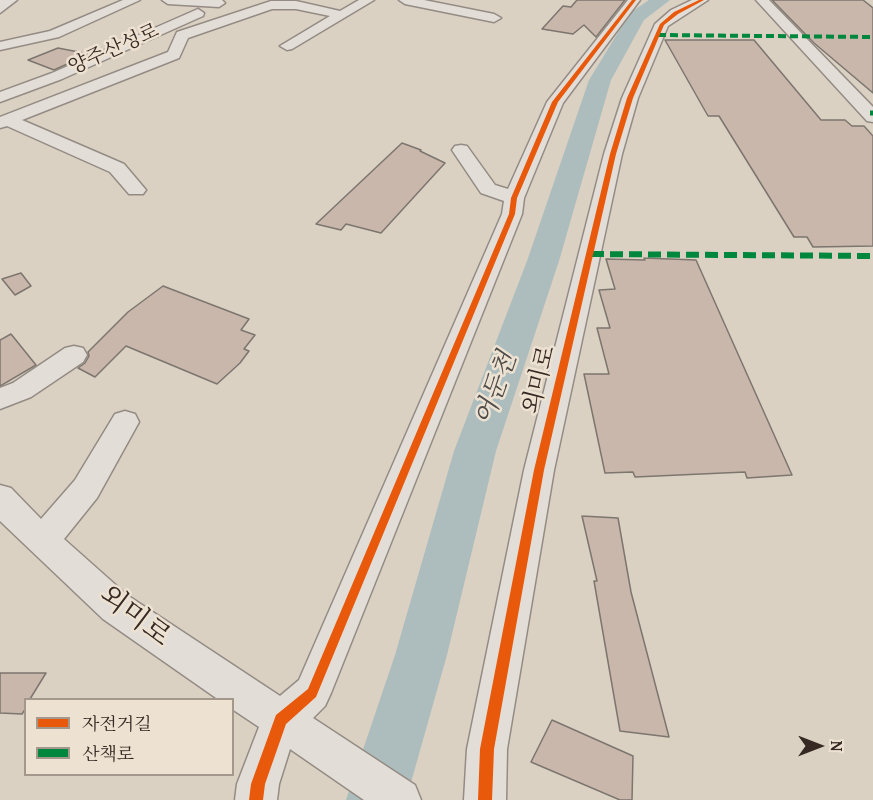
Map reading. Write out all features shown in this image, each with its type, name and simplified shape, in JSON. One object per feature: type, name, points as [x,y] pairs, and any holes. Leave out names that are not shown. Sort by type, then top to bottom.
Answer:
[{"type":"street","points":[[0,9],[11,0]]},
{"type":"street","points":[[0,46],[54,33],[134,0]]},
{"type":"street","points":[[168,0],[223,2]]},
{"type":"street","points":[[287,46],[368,0]]},
{"type":"street","points":[[405,0],[494,18]]},
{"type":"street","points":[[256,800],[258,784],[287,724],[312,693],[512,214],[514,198],[555,102],[634,0]]},
{"type":"street","name":"외미로","points":[[485,800],[487,749],[538,470],[613,154],[630,98],[662,24],[676,13],[702,0]]},
{"type":"street","points":[[762,0],[873,117]]},
{"type":"street","name":"양주산성로","points":[[0,97],[57,76],[223,2]]},
{"type":"street","points":[[4,122],[174,55],[182,35],[271,5],[296,4],[341,15]]},
{"type":"street","points":[[4,122],[117,168],[136,190]]},
{"type":"street","points":[[461,150],[488,189],[514,198]]},
{"type":"street","points":[[0,399],[22,390],[74,355]]},
{"type":"street","points":[[43,541],[86,489],[125,422]]},
{"type":"street","name":"외미로","points":[[0,498],[115,607],[400,800]]},
{"type":"building","points":[[577,0],[625,0],[596,37],[584,25],[573,34],[542,29],[563,6],[571,7]]},
{"type":"building","points":[[772,0],[863,0],[873,8],[873,93],[814,43]]},
{"type":"building","points":[[665,40],[754,40],[821,120],[845,120],[852,126],[864,126],[873,136],[873,246],[813,247],[807,237],[794,237],[719,116],[708,116]]},
{"type":"building","points":[[58,48],[89,54],[54,70],[28,60]]},
{"type":"building","points":[[402,143],[445,163],[381,233],[346,224],[341,230],[316,224]]},
{"type":"building","points":[[644,258],[696,260],[792,475],[747,478],[745,472],[635,477],[633,472],[605,473],[584,374],[609,374],[597,328],[610,328],[599,290],[615,289],[606,259],[645,260]]},
{"type":"building","points":[[21,273],[31,286],[15,295],[2,279]]},
{"type":"building","points":[[163,286],[249,319],[241,330],[255,335],[244,349],[249,351],[240,363],[217,384],[126,346],[95,377],[78,368],[85,363],[89,356],[88,352],[128,312]]},
{"type":"building","points":[[11,334],[36,365],[0,386],[0,340]]},
{"type":"building","points":[[582,516],[618,518],[631,592],[669,737],[620,731],[594,581],[597,581]]},
{"type":"building","points":[[0,673],[46,673],[31,698],[24,698],[22,714],[0,713]]},
{"type":"building","points":[[552,720],[633,756],[632,800],[620,800],[531,762]]},
{"type":"waterway","name":"어둔천","points":[[376,800],[421,655],[475,451],[543,261],[600,80],[637,17],[661,0]]},
{"type":"marked path","points":[[658,35],[873,37]]},
{"type":"marked path","points":[[591,254],[873,256]]},
{"type":"cycle path","points":[[256,800],[258,784],[281,720],[312,693],[512,214],[514,198],[555,102],[634,0]]},
{"type":"cycle path","points":[[485,800],[487,749],[539,470],[613,154],[630,98],[662,24],[676,13],[702,0]]}]
